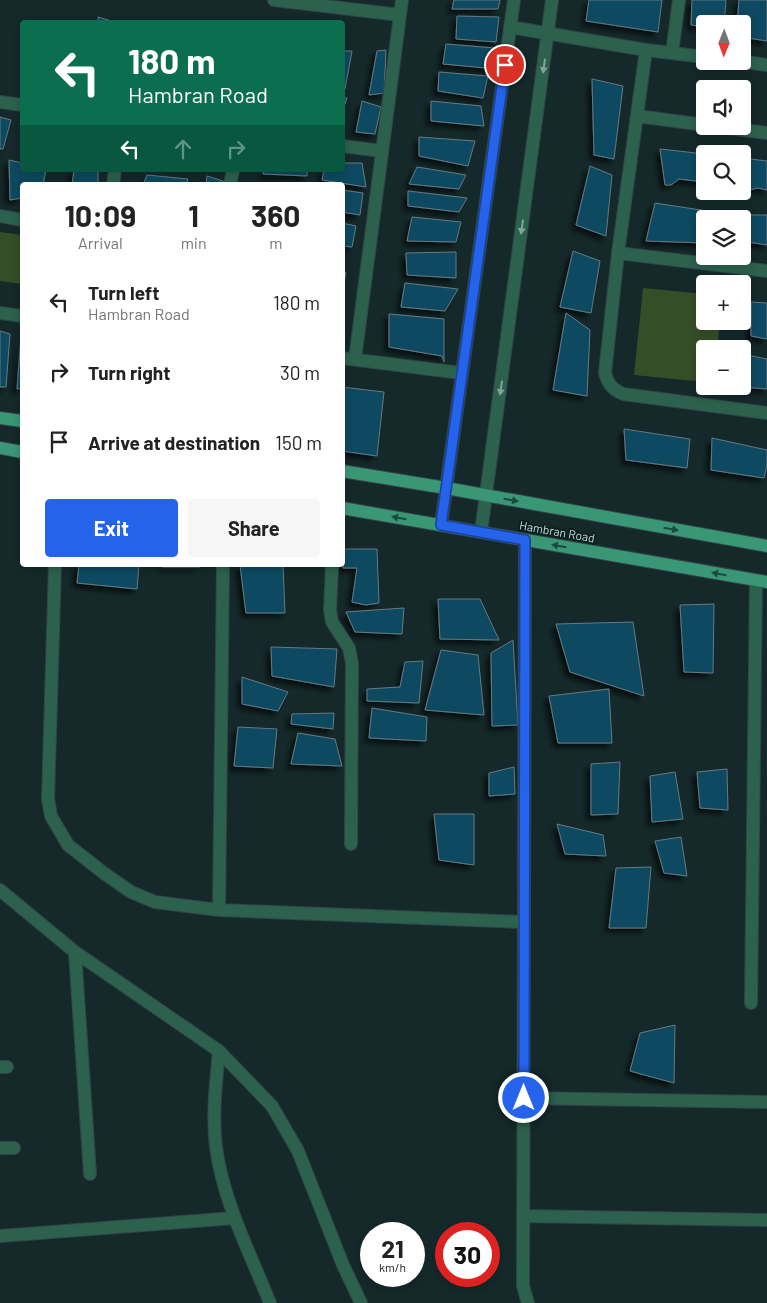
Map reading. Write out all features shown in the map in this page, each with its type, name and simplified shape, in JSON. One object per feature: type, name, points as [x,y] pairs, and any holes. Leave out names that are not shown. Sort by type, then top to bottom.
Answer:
[{"type":"main road","points":[[0,418],[20,421]]},
{"type":"main road","points":[[0,448],[20,452]]},
{"type":"main road","name":"Hambran Road","points":[[345,471],[767,546]]},
{"type":"main road","name":"Hambran Road","points":[[345,509],[762,581]]},
{"type":"street","points":[[274,0],[400,15]]},
{"type":"street","points":[[402,0],[382,151],[349,358],[461,373]]},
{"type":"street","points":[[441,525],[514,0]]},
{"type":"street","points":[[481,532],[552,0]]},
{"type":"street","points":[[672,53],[678,0]]},
{"type":"street","points":[[510,27],[646,50],[696,56]]},
{"type":"street","points":[[646,50],[618,252],[605,373],[609,385],[623,394],[767,413]]},
{"type":"street","points":[[751,63],[767,65]]},
{"type":"street","points":[[0,102],[20,105]]},
{"type":"street","points":[[637,116],[696,124]]},
{"type":"street","points":[[751,132],[767,134]]},
{"type":"street","points":[[345,146],[382,151]]},
{"type":"street","points":[[0,216],[20,220]]},
{"type":"street","points":[[618,252],[767,271]]},
{"type":"street","points":[[0,313],[20,316]]},
{"type":"street","points":[[525,540],[523,1286],[528,1303]]},
{"type":"street","points":[[55,567],[48,799],[51,816],[68,844],[105,874],[131,892],[155,902],[219,910],[524,922]]},
{"type":"street","points":[[219,910],[223,567]]},
{"type":"street","points":[[332,567],[330,610],[332,622],[349,648],[352,663],[351,844]]},
{"type":"street","points":[[751,1003],[762,581]]},
{"type":"street","points":[[0,890],[75,952],[218,1051],[272,1106],[298,1151],[343,1265],[361,1303]]},
{"type":"street","points":[[75,952],[90,1174]]},
{"type":"street","points":[[218,1051],[214,1123],[216,1148],[235,1218],[270,1303]]},
{"type":"street","points":[[524,1098],[767,1102]]},
{"type":"street","points":[[0,1148],[14,1148]]},
{"type":"street","points":[[524,1216],[767,1220]]},
{"type":"street","points":[[0,1236],[235,1218]]},
{"type":"green space","points":[[0,232],[20,235],[20,284],[0,281]]},
{"type":"green space","points":[[643,288],[696,293],[696,330],[719,330],[718,340],[696,340],[696,381],[634,375]]},
{"type":"building","points":[[454,0],[500,0],[498,9],[452,9]]},
{"type":"building","points":[[589,0],[662,0],[658,32],[586,21]]},
{"type":"building","points":[[692,0],[726,0],[725,15],[696,15],[696,26],[691,25]]},
{"type":"building","points":[[739,0],[767,0],[767,41],[751,38],[751,15],[738,15]]},
{"type":"building","points":[[457,16],[499,17],[496,42],[456,39]]},
{"type":"building","points":[[446,44],[495,48],[497,69],[443,64]]},
{"type":"building","points":[[386,50],[384,93],[369,95],[377,51]]},
{"type":"building","points":[[345,51],[352,51],[345,89]]},
{"type":"building","points":[[439,72],[488,76],[483,98],[438,91]]},
{"type":"building","points":[[592,79],[623,86],[614,159],[594,155]]},
{"type":"building","points":[[362,101],[381,107],[375,134],[356,132]]},
{"type":"building","points":[[431,101],[481,106],[484,126],[431,121]]},
{"type":"building","points":[[0,117],[11,120],[3,149],[0,149]]},
{"type":"building","points":[[419,137],[475,141],[468,166],[419,156]]},
{"type":"building","points":[[660,149],[696,153],[696,181],[679,179],[671,185],[665,185]]},
{"type":"building","points":[[751,159],[767,161],[767,190],[758,188],[751,190]]},
{"type":"building","points":[[9,160],[20,163],[20,172],[46,172],[44,182],[20,182],[20,198],[10,200]]},
{"type":"building","points":[[345,163],[362,163],[366,187],[345,184],[345,182],[322,180],[324,172],[345,172]]},
{"type":"building","points":[[590,166],[612,175],[606,236],[576,225]]},
{"type":"building","points":[[417,167],[466,175],[459,189],[409,184]]},
{"type":"building","points":[[74,172],[98,172],[98,182],[72,182]]},
{"type":"building","points":[[264,172],[307,172],[307,176],[263,174]]},
{"type":"building","points":[[147,175],[188,179],[187,182],[144,182]]},
{"type":"building","points":[[207,176],[223,181],[223,182],[206,182]]},
{"type":"building","points":[[345,190],[363,193],[360,215],[345,212]]},
{"type":"building","points":[[408,191],[467,198],[459,212],[408,206]]},
{"type":"building","points":[[655,203],[701,210],[696,210],[696,243],[646,241]]},
{"type":"building","points":[[751,215],[767,215],[767,245],[751,242]]},
{"type":"building","points":[[412,217],[461,222],[456,242],[407,241]]},
{"type":"building","points":[[345,224],[356,226],[352,247],[345,246]]},
{"type":"building","points":[[573,251],[600,261],[591,313],[560,307]]},
{"type":"building","points":[[456,252],[456,278],[407,275],[406,253]]},
{"type":"building","points":[[405,283],[458,289],[445,311],[401,307]]},
{"type":"building","points":[[751,302],[767,303],[767,339],[751,336]]},
{"type":"building","points":[[566,313],[590,330],[587,396],[553,390]]},
{"type":"building","points":[[389,314],[444,319],[444,362],[442,356],[389,347]]},
{"type":"building","points":[[0,331],[10,334],[6,387],[0,387]]},
{"type":"building","points":[[20,350],[20,388],[17,389]]},
{"type":"building","points":[[751,356],[767,359],[767,389],[751,388]]},
{"type":"building","points":[[345,387],[384,392],[377,456],[345,451]]},
{"type":"building","points":[[624,429],[690,439],[687,468],[626,460]]},
{"type":"building","points":[[712,438],[767,450],[767,465],[764,478],[711,470]]},
{"type":"building","points":[[345,549],[377,549],[379,603],[366,605],[352,602],[357,568],[343,568],[345,567]]},
{"type":"building","points":[[79,567],[139,567],[137,589],[77,583]]},
{"type":"building","points":[[240,567],[283,567],[285,613],[246,613]]},
{"type":"building","points":[[438,599],[480,599],[499,640],[440,639]]},
{"type":"building","points":[[714,604],[713,673],[684,672],[680,605]]},
{"type":"building","points":[[404,608],[402,634],[355,632],[346,612]]},
{"type":"building","points":[[633,622],[644,696],[570,672],[556,624]]},
{"type":"building","points":[[513,640],[518,725],[492,726],[491,653]]},
{"type":"building","points":[[271,647],[337,649],[334,687],[272,676]]},
{"type":"building","points":[[441,650],[478,655],[484,715],[425,710]]},
{"type":"building","points":[[423,661],[419,703],[367,701],[367,689],[400,687],[405,662]]},
{"type":"building","points":[[242,677],[288,692],[278,711],[242,704]]},
{"type":"building","points":[[609,689],[612,743],[558,743],[549,696]]},
{"type":"building","points":[[372,708],[427,717],[426,741],[369,738]]},
{"type":"building","points":[[334,713],[333,729],[291,724],[292,714]]},
{"type":"building","points":[[238,727],[277,729],[273,768],[234,766]]},
{"type":"building","points":[[298,733],[335,739],[342,766],[291,764]]},
{"type":"building","points":[[620,762],[618,814],[591,815],[591,764]]},
{"type":"building","points":[[514,767],[515,794],[489,796],[489,773]]},
{"type":"building","points":[[727,769],[728,810],[700,808],[697,772]]},
{"type":"building","points":[[675,772],[683,819],[652,822],[650,776]]},
{"type":"building","points":[[434,814],[474,814],[474,865],[439,860]]},
{"type":"building","points":[[557,824],[603,835],[606,856],[565,854]]},
{"type":"building","points":[[681,837],[687,876],[664,873],[655,841]]},
{"type":"building","points":[[651,867],[646,928],[609,928],[616,868]]},
{"type":"building","points":[[675,1025],[674,1083],[630,1071],[640,1033]]},
{"type":"route","points":[[505,65],[441,525],[525,540],[524,1098]]}]
